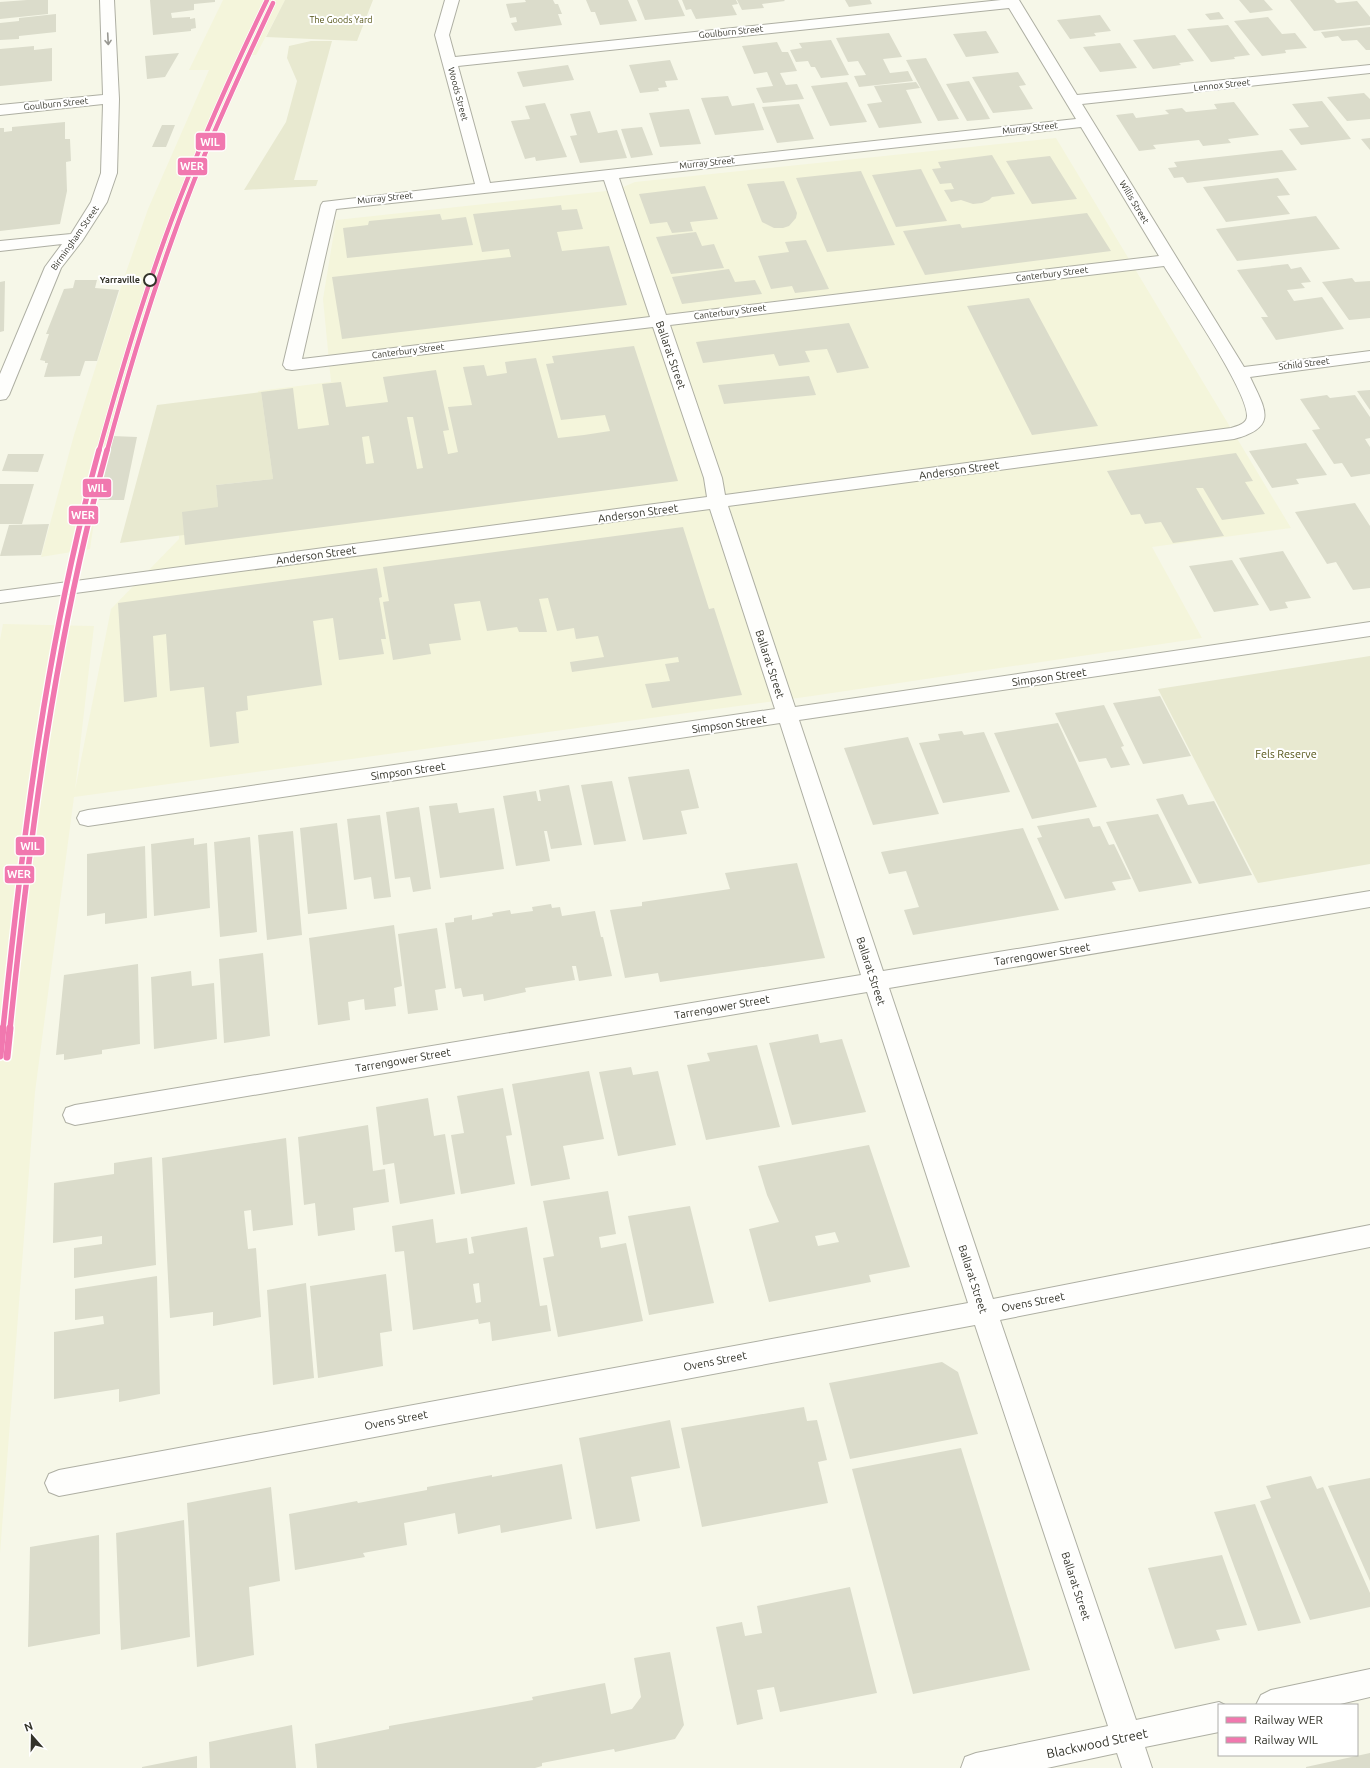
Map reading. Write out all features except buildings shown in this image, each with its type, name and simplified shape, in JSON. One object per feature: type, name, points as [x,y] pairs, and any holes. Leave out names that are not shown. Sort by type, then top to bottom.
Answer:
[{"type":"street","name":"Birmingham Street","points":[[0,395],[53,267],[76,238],[100,202],[109,173],[111,99],[107,0]]},
{"type":"street","name":"Woods Street","points":[[452,0],[442,35],[484,188]]},
{"type":"street","name":"Goulburn Street","points":[[450,62],[1013,1]]},
{"type":"street","name":"Willis Street","points":[[1013,1],[1239,373],[1254,405]]},
{"type":"street","name":"Lennox Street","points":[[1073,100],[1370,69]]},
{"type":"street","name":"Goulburn Street","points":[[0,110],[111,99]]},
{"type":"street","name":"Murray Street","points":[[292,365],[329,205],[1086,122]]},
{"type":"street","name":"Ballarat Street","points":[[610,174],[714,482],[717,502],[984,1312],[1137,1768]]},
{"type":"street","points":[[0,246],[76,238]]},
{"type":"street","name":"Canterbury Street","points":[[292,365],[1169,260]]},
{"type":"street","name":"Schild Street","points":[[1239,373],[1370,356]]},
{"type":"street","name":"Anderson Street","points":[[0,597],[1234,433],[1248,428],[1254,423],[1256,416],[1254,405]]},
{"type":"street","name":"Simpson Street","points":[[88,818],[1370,629]]},
{"type":"street","name":"Tarrengower Street","points":[[75,1116],[1370,899]]},
{"type":"street","name":"Ovens Street","points":[[59,1483],[984,1312],[1370,1236]]},
{"type":"street","points":[[1276,1704],[1370,1683]]},
{"type":"street","name":"Blackwood Street","points":[[976,1768],[1218,1717]]},
{"type":"shaded area","points":[[223,0],[285,0],[256,55],[247,55],[206,148],[177,223],[136,346],[111,438],[97,502],[90,549],[41,557],[74,435],[124,278],[148,209],[209,70],[189,70]]},
{"type":"shaded area","points":[[1056,138],[1291,528],[1152,547],[1202,638],[812,696],[74,797],[35,1092],[0,1554],[0,640],[3,624],[94,626],[75,790],[111,609],[179,539],[179,511],[216,487],[270,479],[258,391],[331,382],[323,299],[336,220],[616,190],[635,182]]},
{"type":"green space","name":"The Goods Yard","points":[[285,0],[373,0],[357,41],[266,37]]},
{"type":"green space","points":[[311,41],[332,41],[294,180],[318,180],[316,186],[244,190],[286,122],[297,81],[287,58],[289,46]]},
{"type":"green space","points":[[261,392],[273,479],[216,485],[218,507],[184,535],[120,543],[157,405]]},
{"type":"green space","name":"Fels Reserve","points":[[1370,656],[1370,864],[1258,883],[1158,689]]},
{"type":"rail line","name":"WER","points":[[0,1056],[19,874],[34,766],[51,667],[71,569],[94,471],[120,374],[151,278],[185,183],[224,91],[267,0]]},
{"type":"rail line","name":"WIL","points":[[7,1057],[26,876],[41,768],[58,669],[78,571],[101,473],[127,376],[158,280],[192,186],[230,94],[273,3]]},
{"type":"place","name":"Yarraville","points":[[150,280]]}]
